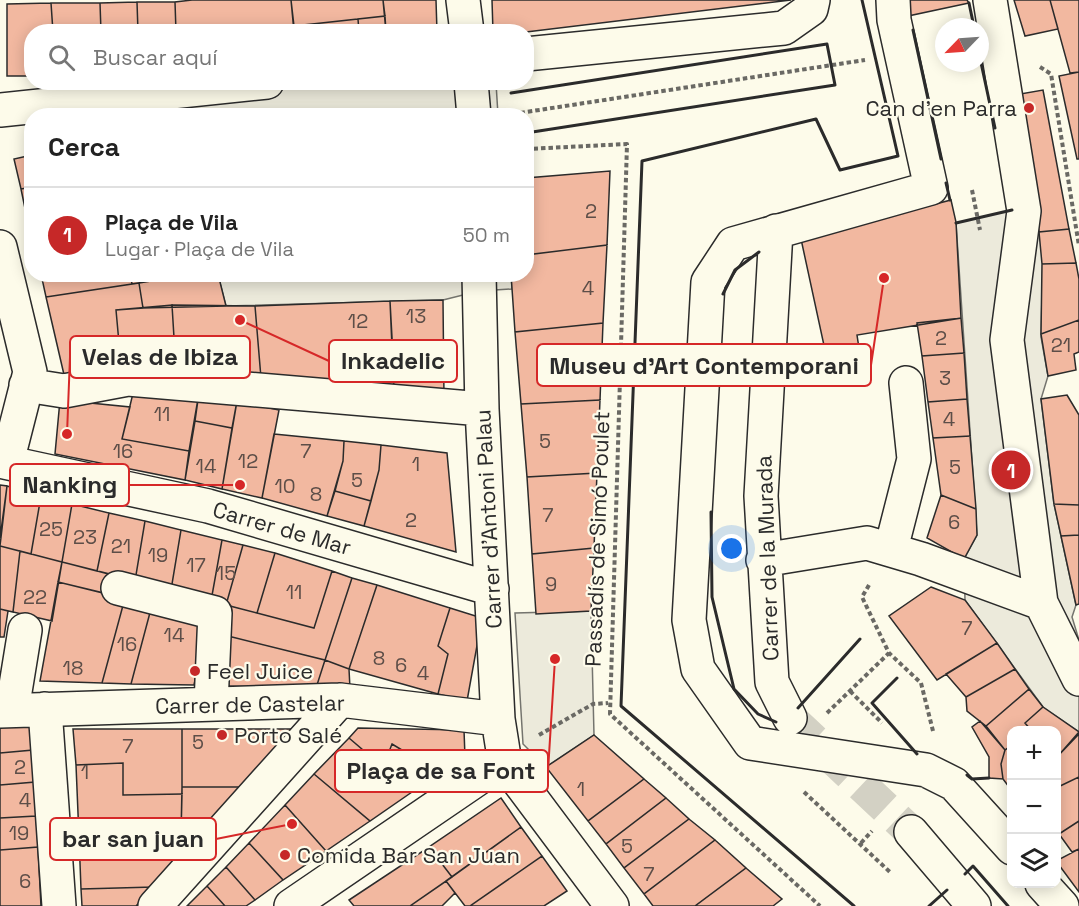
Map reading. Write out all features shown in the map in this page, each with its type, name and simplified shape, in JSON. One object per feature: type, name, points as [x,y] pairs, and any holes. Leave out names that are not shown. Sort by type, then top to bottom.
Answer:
[{"type":"street","points":[[463,0],[465,24]]},
{"type":"street","points":[[892,0],[894,20],[931,188],[733,244],[708,282],[688,620],[698,669],[750,743],[790,734],[926,770],[954,784],[1007,844]]},
{"type":"street","points":[[990,0],[1024,211],[1007,340],[1041,603],[1079,679]]},
{"type":"street","points":[[534,53],[784,28],[812,4]]},
{"type":"street","points":[[0,110],[202,90]]},
{"type":"street","points":[[472,90],[473,108]]},
{"type":"street","name":"Carrer de la Murada","points":[[776,231],[761,496],[772,682],[790,734]]},
{"type":"street","points":[[0,247],[30,372],[4,462]]},
{"type":"street","name":"Carrer d'Antoni Palau","points":[[478,282],[482,409],[501,742]]},
{"type":"street","points":[[26,385],[64,391],[128,379],[482,409]]},
{"type":"street","points":[[891,549],[914,459],[906,383]]},
{"type":"street","name":"Carrer de Mar","points":[[4,462],[208,506],[492,589]]},
{"type":"street","points":[[763,560],[867,543],[891,549],[1041,603]]},
{"type":"street","points":[[118,588],[215,613],[211,704]]},
{"type":"street","points":[[6,710],[25,630]]},
{"type":"street","points":[[155,906],[340,700]]},
{"type":"street","name":"Carrer de Castelar","points":[[6,710],[340,700],[501,742]]},
{"type":"street","points":[[45,709],[59,906]]},
{"type":"street","points":[[300,904],[501,742],[604,903]]},
{"type":"street","points":[[911,832],[974,906]]},
{"type":"street","points":[[1046,888],[1062,906]]},
{"type":"path","points":[[534,111],[876,58]]},
{"type":"path","points":[[1051,74],[1079,246]]},
{"type":"path","name":"Passadís de Simó Poulet","points":[[534,149],[627,144],[608,703]]},
{"type":"path","points":[[971,186],[980,231]]},
{"type":"path","points":[[891,549],[862,597],[889,653],[921,683],[935,740]]},
{"type":"path","points":[[790,734],[889,653]]},
{"type":"path","points":[[501,742],[523,744],[593,704],[608,703],[610,714],[820,906]]},
{"type":"path","points":[[801,789],[896,878]]},
{"type":"shaded area","points":[[178,90],[496,90],[498,108],[178,108]]},
{"type":"shaded area","points":[[1012,210],[1024,211],[1039,232],[1043,252],[1041,337],[1048,376],[1041,399],[1054,504],[1076,605],[1072,617],[1079,640],[1079,732],[1043,707],[965,600],[964,559],[977,535],[956,223]]},
{"type":"shaded area","points":[[220,282],[512,282],[512,289],[479,291],[443,300],[226,306]]},
{"type":"shaded area","points":[[591,611],[594,735],[546,767],[523,744],[515,613]]},
{"type":"building","points":[[291,0],[293,24],[176,24],[175,2]]},
{"type":"building","points":[[291,0],[383,0],[385,16],[294,24]]},
{"type":"building","points":[[383,0],[436,0],[437,24],[385,24]]},
{"type":"building","points":[[492,0],[791,0],[534,31],[534,24],[493,24]]},
{"type":"building","points":[[907,0],[967,0],[969,3],[908,16]]},
{"type":"building","points":[[1014,0],[1050,0],[1058,29],[1025,36]]},
{"type":"building","points":[[1050,0],[1079,0],[1079,72],[1070,73]]},
{"type":"building","points":[[137,2],[138,24],[101,24],[100,3]]},
{"type":"building","points":[[137,2],[175,2],[176,24],[138,24]]},
{"type":"building","points":[[51,3],[52,24],[24,24],[24,76],[7,76],[7,4]]},
{"type":"building","points":[[51,3],[100,3],[101,24],[52,24]]},
{"type":"building","points":[[385,16],[386,24],[358,24],[358,19]]},
{"type":"building","points":[[358,19],[358,24],[312,24]]},
{"type":"building","points":[[1079,72],[1079,159],[1077,159],[1059,76]]},
{"type":"building","points":[[1043,90],[1069,229],[1039,232],[1015,95]]},
{"type":"building","points":[[24,157],[24,188],[21,189],[14,159]]},
{"type":"building","points":[[610,171],[607,245],[534,254],[534,177]]},
{"type":"building","points":[[24,188],[24,204],[21,189]]},
{"type":"building","points":[[951,200],[956,222],[961,318],[857,335],[861,361],[828,364],[801,239]]},
{"type":"building","points":[[1069,229],[1076,263],[1042,264],[1039,232]]},
{"type":"building","points":[[607,245],[603,323],[515,332],[512,282],[534,282],[534,254]]},
{"type":"building","points":[[1076,263],[1079,279],[1079,320],[1041,334],[1042,264]]},
{"type":"building","points":[[43,282],[132,282],[132,284],[46,297]]},
{"type":"building","points":[[220,282],[226,306],[143,308],[139,283]]},
{"type":"building","points":[[139,283],[143,308],[116,310],[121,365],[65,379],[46,297]]},
{"type":"building","points":[[443,300],[444,398],[394,393],[390,301]]},
{"type":"building","points":[[390,301],[393,356],[343,353],[343,387],[261,378],[255,306]]},
{"type":"building","points":[[172,305],[255,306],[261,378],[176,370]]},
{"type":"building","points":[[172,305],[176,370],[121,365],[116,310]]},
{"type":"building","points":[[961,318],[964,353],[922,356],[917,323]]},
{"type":"building","points":[[1079,320],[1079,352],[1074,354],[1076,370],[1048,376],[1041,334]]},
{"type":"building","points":[[603,323],[600,400],[521,404],[515,332]]},
{"type":"building","points":[[343,353],[393,356],[394,393],[343,387]]},
{"type":"building","points":[[964,353],[967,399],[928,402],[922,356]]},
{"type":"building","points":[[134,389],[199,393],[189,451],[122,439]]},
{"type":"building","points":[[199,393],[237,401],[232,428],[195,421]]},
{"type":"building","points":[[1067,395],[1079,415],[1079,505],[1054,504],[1041,399]]},
{"type":"building","points":[[967,399],[970,436],[933,438],[928,402]]},
{"type":"building","points":[[60,400],[130,407],[122,439],[189,451],[185,480],[55,454]]},
{"type":"building","points":[[600,400],[597,473],[527,477],[521,404]]},
{"type":"building","points":[[237,401],[279,410],[262,498],[222,489]]},
{"type":"building","points":[[195,421],[232,428],[222,489],[185,480]]},
{"type":"building","points":[[274,434],[344,441],[343,461],[327,516],[262,498]]},
{"type":"building","points":[[970,436],[976,509],[941,495],[933,438]]},
{"type":"building","points":[[344,441],[381,445],[379,470],[371,501],[335,491],[343,461]]},
{"type":"building","points":[[381,445],[447,453],[456,552],[364,526],[379,470]]},
{"type":"building","points":[[597,473],[594,548],[532,554],[527,477]]},
{"type":"building","points":[[0,485],[7,486],[0,538]]},
{"type":"building","points":[[7,486],[41,496],[31,554],[0,546]]},
{"type":"building","points":[[335,491],[371,501],[364,526],[327,516]]},
{"type":"building","points":[[941,495],[976,509],[977,535],[964,559],[927,538]]},
{"type":"building","points":[[41,496],[72,504],[62,562],[31,554]]},
{"type":"building","points":[[72,504],[109,513],[97,571],[62,562]]},
{"type":"building","points":[[1054,504],[1079,505],[1079,535],[1061,536]]},
{"type":"building","points":[[109,513],[145,521],[135,581],[97,571]]},
{"type":"building","points":[[145,521],[181,530],[171,590],[135,581]]},
{"type":"building","points":[[181,530],[222,540],[211,601],[171,590]]},
{"type":"building","points":[[1079,535],[1079,604],[1076,605],[1061,536]]},
{"type":"building","points":[[222,540],[243,545],[226,605],[211,601]]},
{"type":"building","points":[[243,545],[275,553],[257,613],[226,605]]},
{"type":"building","points":[[0,546],[20,551],[13,612],[0,609]]},
{"type":"building","points":[[594,548],[591,611],[536,614],[532,554]]},
{"type":"building","points":[[20,551],[62,562],[52,621],[13,612]]},
{"type":"building","points":[[275,553],[332,571],[314,628],[257,613]]},
{"type":"building","points":[[62,562],[110,574],[107,594],[58,582]]},
{"type":"building","points":[[332,571],[352,578],[325,660],[220,634],[226,605],[314,628]]},
{"type":"building","points":[[352,578],[377,585],[349,669],[325,660]]},
{"type":"building","points":[[58,582],[125,598],[102,683],[40,681]]},
{"type":"building","points":[[377,585],[450,608],[438,646],[448,654],[438,694],[349,669]]},
{"type":"building","points":[[931,587],[965,600],[997,643],[937,680],[889,616]]},
{"type":"building","points":[[125,598],[152,605],[131,684],[102,683]]},
{"type":"building","points":[[152,605],[208,619],[194,685],[131,684]]},
{"type":"building","points":[[450,608],[482,618],[467,701],[438,694],[448,654],[438,646]]},
{"type":"building","points":[[0,609],[8,611],[4,637],[0,637]]},
{"type":"building","points":[[220,634],[325,660],[316,688],[216,686]]},
{"type":"building","points":[[997,643],[1015,669],[966,697],[946,674]]},
{"type":"building","points":[[325,660],[349,669],[350,689],[316,688]]},
{"type":"building","points":[[1015,669],[1029,689],[986,726],[967,711],[966,697]]},
{"type":"building","points":[[1029,689],[1043,707],[1025,723],[1028,726],[1007,726],[1007,749],[1005,750],[986,726]]},
{"type":"building","points":[[1043,707],[1079,732],[1061,753],[1061,726],[1028,726],[1025,723]]},
{"type":"building","points":[[980,721],[1005,750],[1001,764],[1003,779],[989,778],[989,757],[972,727]]},
{"type":"building","points":[[32,725],[33,750],[0,753],[0,727]]},
{"type":"building","points":[[358,728],[464,730],[465,757],[440,773],[392,744],[383,767],[349,738]]},
{"type":"building","points":[[73,729],[182,729],[182,794],[123,795],[123,763],[76,765]]},
{"type":"building","points":[[182,729],[303,729],[248,787],[182,787]]},
{"type":"building","points":[[1079,734],[1079,777],[1061,786],[1061,780],[1061,753]]},
{"type":"building","points":[[594,735],[644,779],[588,821],[546,767]]},
{"type":"building","points":[[349,738],[412,792],[370,821],[314,774]]},
{"type":"building","points":[[392,744],[440,773],[412,792],[383,767]]},
{"type":"building","points":[[1007,749],[1007,784],[1003,779],[1001,764]]},
{"type":"building","points":[[33,750],[35,782],[0,785],[0,753]]},
{"type":"building","points":[[123,763],[123,795],[182,794],[181,835],[79,837],[76,765]]},
{"type":"building","points":[[314,774],[370,821],[326,851],[285,805]]},
{"type":"building","points":[[1079,777],[1079,821],[1061,833],[1061,786]]},
{"type":"building","points":[[644,779],[666,798],[606,844],[588,821]]},
{"type":"building","points":[[35,782],[36,816],[0,818],[0,785]]},
{"type":"building","points":[[182,787],[248,787],[202,835],[181,835]]},
{"type":"building","points":[[501,798],[521,827],[452,877],[429,847]]},
{"type":"building","points":[[666,798],[689,819],[624,868],[606,844]]},
{"type":"building","points":[[285,805],[326,851],[283,880],[249,843]]},
{"type":"building","points":[[36,816],[38,847],[0,850],[0,818]]},
{"type":"building","points":[[689,819],[715,840],[644,894],[624,868]]},
{"type":"building","points":[[1079,821],[1079,849],[1072,852],[1061,837],[1061,833]]},
{"type":"building","points":[[521,827],[542,856],[470,906],[465,906],[446,881]]},
{"type":"building","points":[[202,835],[154,887],[81,889],[79,837]]},
{"type":"building","points":[[715,840],[746,868],[695,906],[653,906],[644,894]]},
{"type":"building","points":[[249,843],[283,880],[255,900],[226,867]]},
{"type":"building","points":[[38,847],[41,906],[0,906],[0,850]]},
{"type":"building","points":[[429,847],[452,877],[410,906],[354,906],[349,900]]},
{"type":"building","points":[[1079,849],[1079,892],[1061,868],[1061,858]]},
{"type":"building","points":[[542,856],[567,891],[544,906],[470,906]]},
{"type":"building","points":[[226,867],[255,900],[246,906],[225,906],[207,886]]},
{"type":"building","points":[[746,868],[782,899],[773,906],[695,906]]},
{"type":"building","points":[[446,881],[455,893],[442,906],[410,906]]},
{"type":"building","points":[[207,886],[225,906],[187,906]]},
{"type":"building","points":[[154,887],[136,906],[82,906],[81,889]]},
{"type":"tunnel","points":[[790,718],[911,832]]},
{"type":"wall","points":[[854,906],[621,706],[642,161],[816,119],[840,170],[898,156],[862,0]]},
{"type":"wall","points":[[969,3],[972,18]]},
{"type":"wall","points":[[913,30],[941,159]]},
{"type":"wall","points":[[534,89],[827,44],[835,85],[534,132]]},
{"type":"wall","points":[[983,72],[995,128]]},
{"type":"wall","points":[[511,93],[530,90]]},
{"type":"wall","points":[[946,183],[950,200]]},
{"type":"wall","points":[[956,223],[1012,210]]},
{"type":"wall","points":[[723,294],[735,270],[759,252]]},
{"type":"wall","points":[[711,512],[712,597],[734,689],[758,714],[776,722]]},
{"type":"wall","points":[[798,708],[860,639]]},
{"type":"wall","points":[[897,678],[872,703],[917,754]]},
{"type":"wall","points":[[967,775],[972,779],[989,778]]},
{"type":"wall","points":[[965,874],[973,866],[1008,906]]},
{"type":"wall","points":[[929,906],[947,890]]},
{"type":"place","name":"Can d'en Parra","points":[[1029,108]]},
{"type":"place","name":"Museu d'Art Contemporani","points":[[884,278]]},
{"type":"place","name":"Inkadelic","points":[[240,320]]},
{"type":"place","name":"Velas de Ibiza","points":[[67,434]]},
{"type":"place","name":"Plaça de Vila","points":[[1011,470]]},
{"type":"place","name":"Nanking","points":[[240,485]]},
{"type":"place","name":"Plaça de sa Font","points":[[555,659]]},
{"type":"place","name":"Feel Juice","points":[[195,671]]},
{"type":"place","name":"Porto Salé","points":[[222,735]]},
{"type":"place","name":"bar san juan","points":[[292,824]]},
{"type":"place","name":"Comida Bar San Juan","points":[[285,855]]}]
